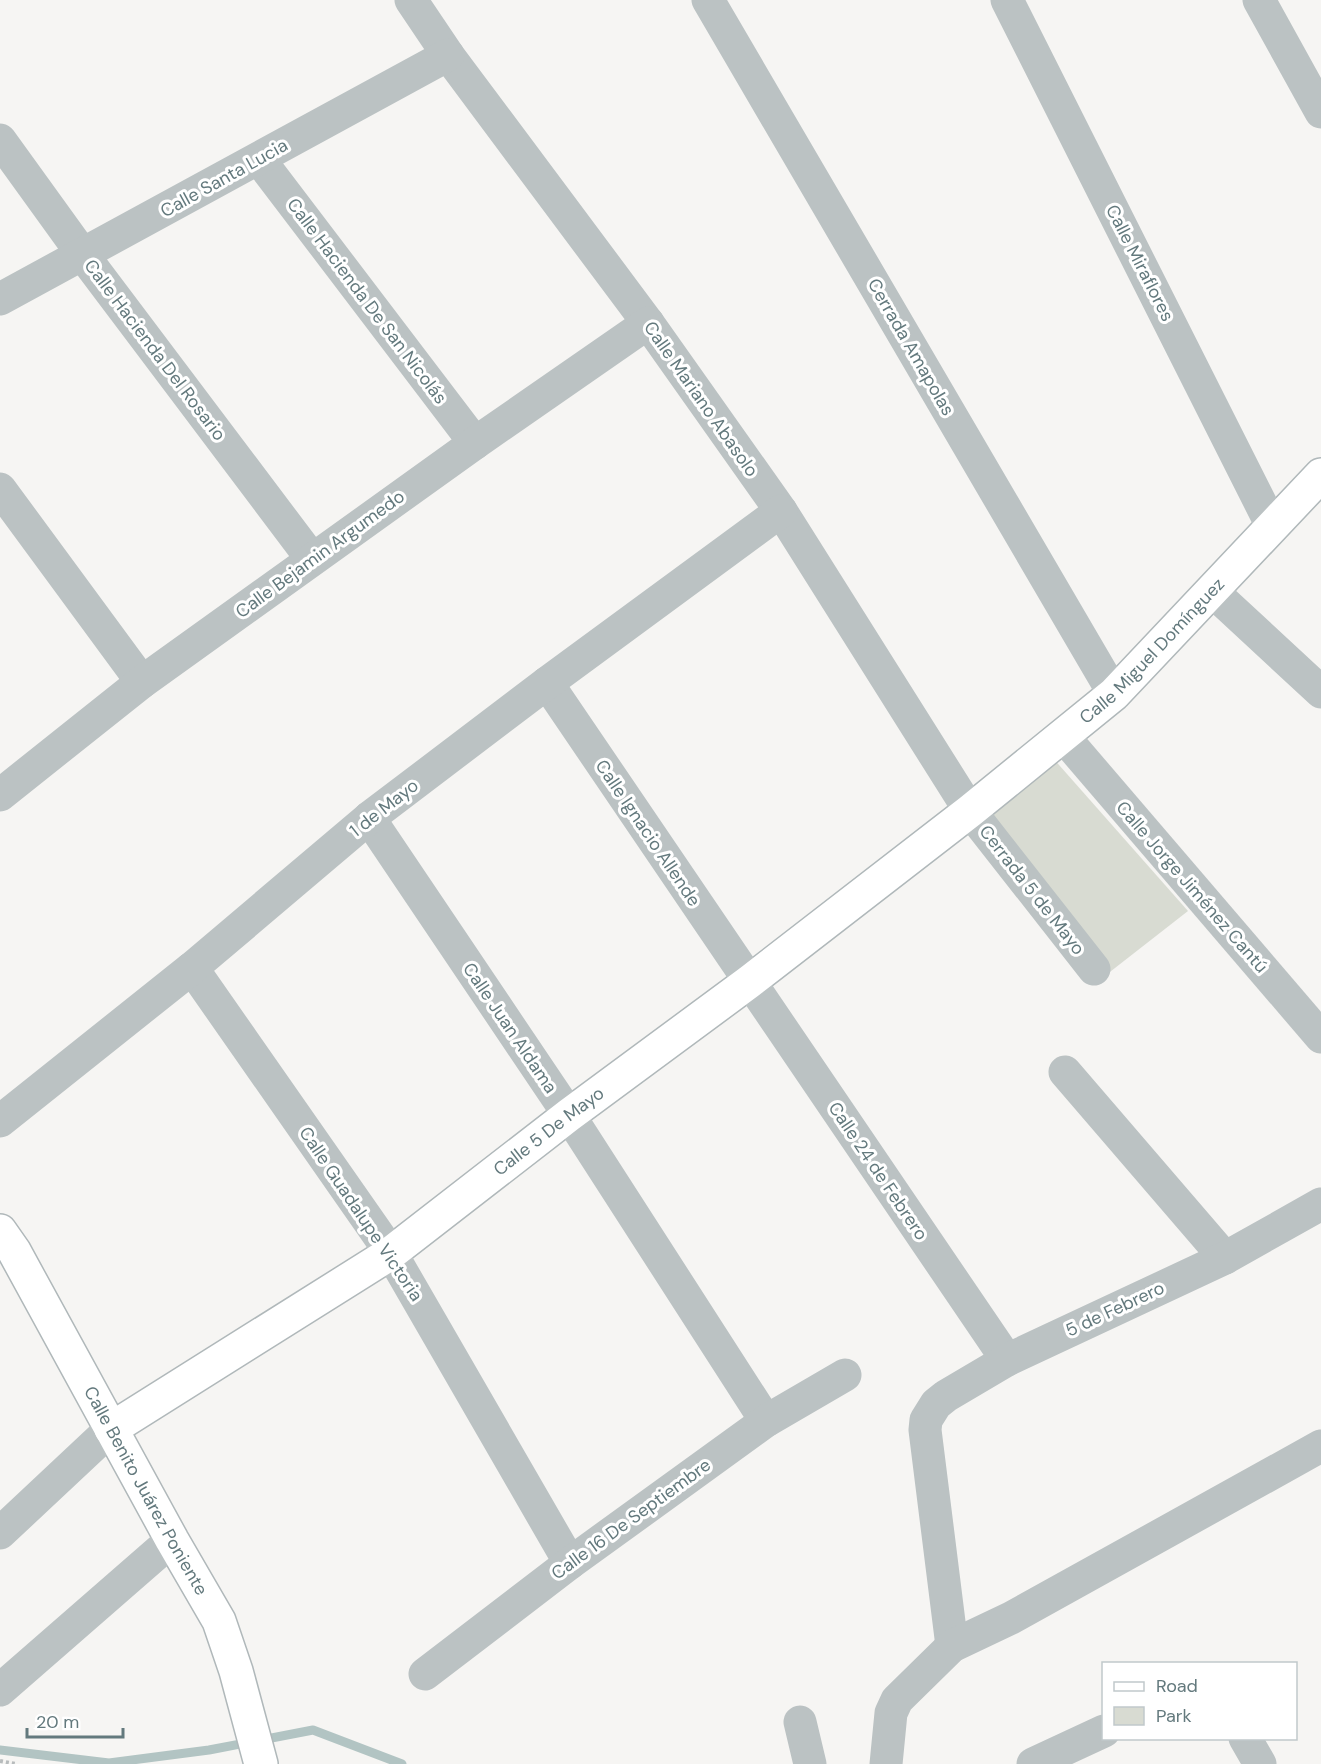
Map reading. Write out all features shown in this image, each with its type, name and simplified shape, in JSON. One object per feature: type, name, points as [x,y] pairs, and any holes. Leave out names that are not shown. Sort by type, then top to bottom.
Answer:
[{"type":"street","name":"Calle Mariano Abasolo","points":[[411,0],[448,55],[648,323],[781,511],[970,811]]},
{"type":"street","name":"Cerrada Amapolas","points":[[708,0],[1114,694]]},
{"type":"street","name":"Calle Miraflores","points":[[1007,0],[1272,526]]},
{"type":"street","points":[[1259,0],[1321,112]]},
{"type":"street","name":"Calle Santa Lucia","points":[[0,299],[448,55]]},
{"type":"street","name":"Calle Hacienda Del Rosario","points":[[0,140],[82,255],[312,559]]},
{"type":"street","name":"Calle Hacienda De San Nicolás","points":[[259,159],[475,443]]},
{"type":"street","name":"Calle Bejamin Argumedo","points":[[0,795],[142,682],[475,443],[648,323]]},
{"type":"street","name":"Calle Miguel Domínguez","points":[[970,811],[1114,694],[1321,475]]},
{"type":"street","points":[[0,489],[142,682]]},
{"type":"street","name":"1 de Mayo","points":[[0,1121],[192,968],[369,819],[547,683],[781,511]]},
{"type":"street","points":[[1212,591],[1321,692]]},
{"type":"street","name":"Calle Ignacio Allende","points":[[547,683],[749,982]]},
{"type":"street","name":"Calle Jorge Jiménez Cantú","points":[[1063,736],[1321,1037]]},
{"type":"street","name":"Cerrada 5 de Mayo","points":[[970,811],[1094,969]]},
{"type":"street","name":"Calle 5 De Mayo","points":[[111,1429],[392,1253],[970,811]]},
{"type":"street","name":"Calle Juan Aldama","points":[[369,819],[569,1116],[766,1421]]},
{"type":"street","name":"Calle Guadalupe Victoria","points":[[192,968],[392,1253],[570,1563]]},
{"type":"street","name":"Calle 24 de Febrero","points":[[749,982],[1006,1360]]},
{"type":"street","points":[[1065,1072],[1225,1258]]},
{"type":"street","name":"5 de Febrero","points":[[952,1646],[925,1430],[926,1420],[936,1404],[1006,1360],[1225,1258],[1321,1204]]},
{"type":"street","name":"Calle Benito Juárez Poniente","points":[[5,1249],[111,1429],[219,1621],[236,1671],[261,1764]]},
{"type":"street","name":"Calle 16 De Septiembre","points":[[425,1674],[570,1563],[766,1421],[845,1375]]},
{"type":"street","points":[[0,1533],[111,1429]]},
{"type":"street","points":[[886,1764],[891,1713],[897,1700],[952,1646],[1011,1618],[1321,1446]]},
{"type":"street","points":[[0,1690],[172,1540]]},
{"type":"street","points":[[800,1722],[810,1764]]},
{"type":"street","points":[[1033,1764],[1102,1732]]},
{"type":"street","points":[[1246,1740],[1260,1764]]},
{"type":"path","points":[[0,1761],[16,1764]]},
{"type":"green space","points":[[1052,757],[1188,911],[1106,975],[990,812]]},
{"type":"waterway","points":[[0,1750],[109,1763],[209,1750],[313,1730],[402,1764]]}]
